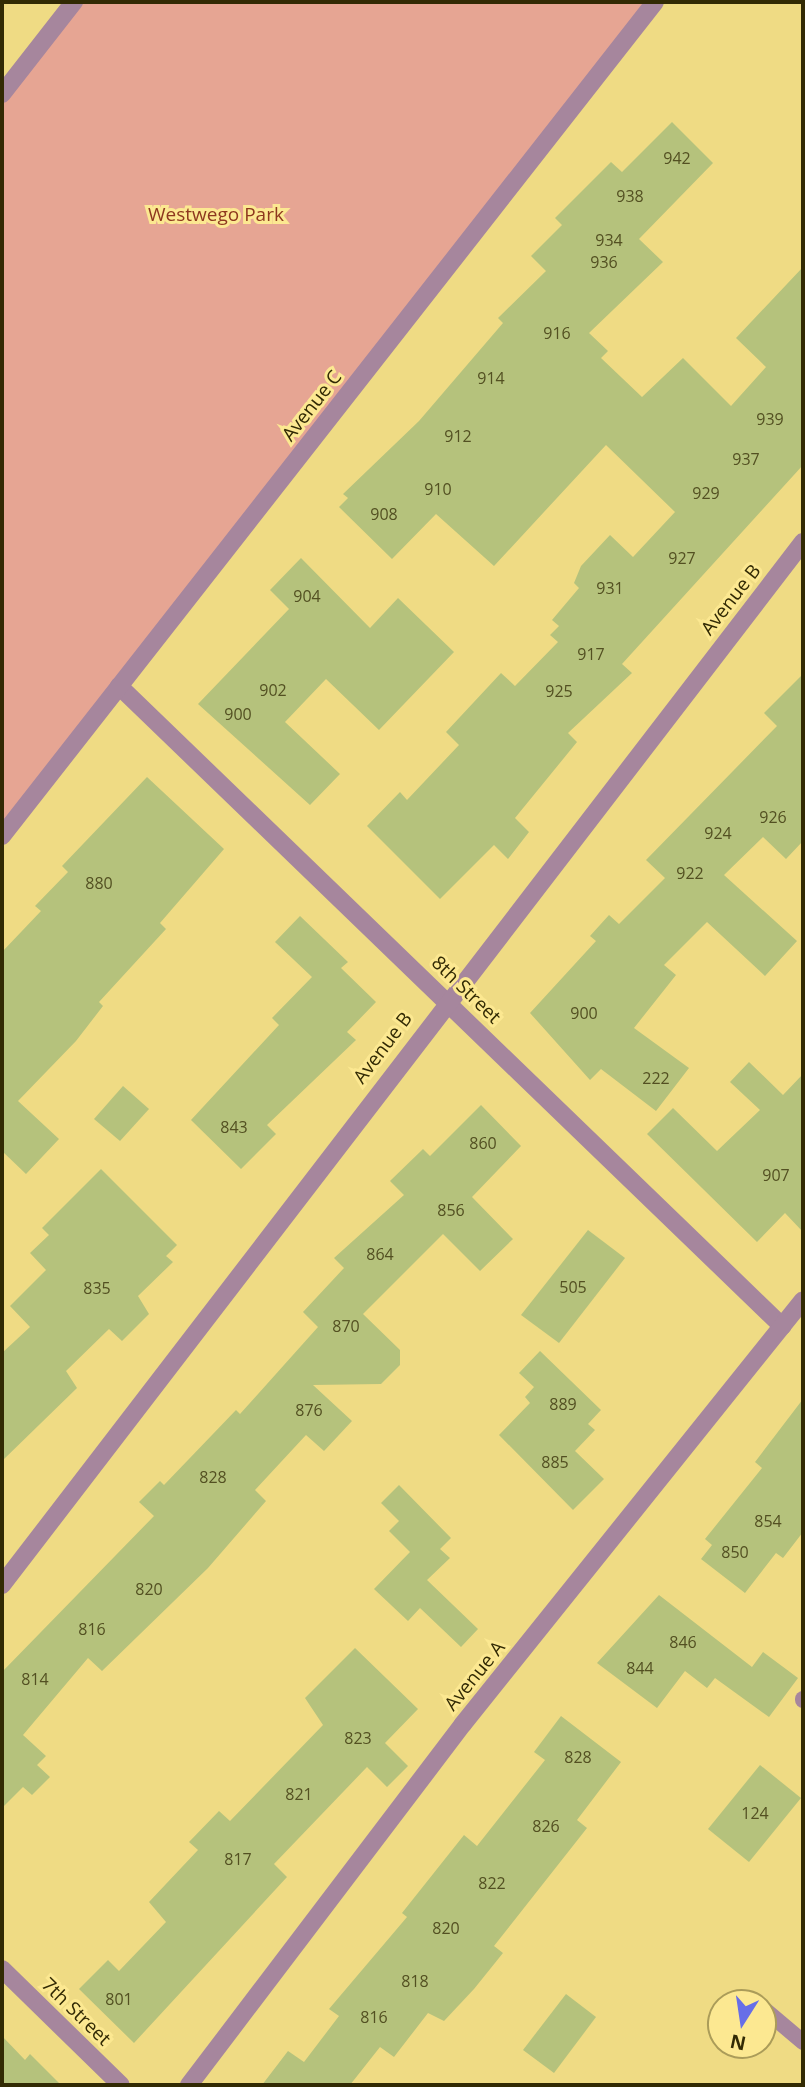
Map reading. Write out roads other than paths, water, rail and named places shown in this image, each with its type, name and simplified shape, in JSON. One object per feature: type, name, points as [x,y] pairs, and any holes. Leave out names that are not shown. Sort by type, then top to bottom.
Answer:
[{"type":"street","points":[[2,94],[74,2]]},
{"type":"street","name":"Avenue C","points":[[2,836],[655,2]]},
{"type":"street","name":"Avenue B","points":[[2,1584],[446,1000],[803,542]]},
{"type":"street","name":"8th Street","points":[[119,686],[782,1326]]},
{"type":"street","name":"Avenue A","points":[[189,2085],[463,1724],[803,1300]]},
{"type":"street","name":"7th Street","points":[[2,1969],[121,2085]]},
{"type":"lane","points":[[777,2020],[803,2042]]},
{"type":"park label","name":"Westwego Park","points":[[216,215]]}]
